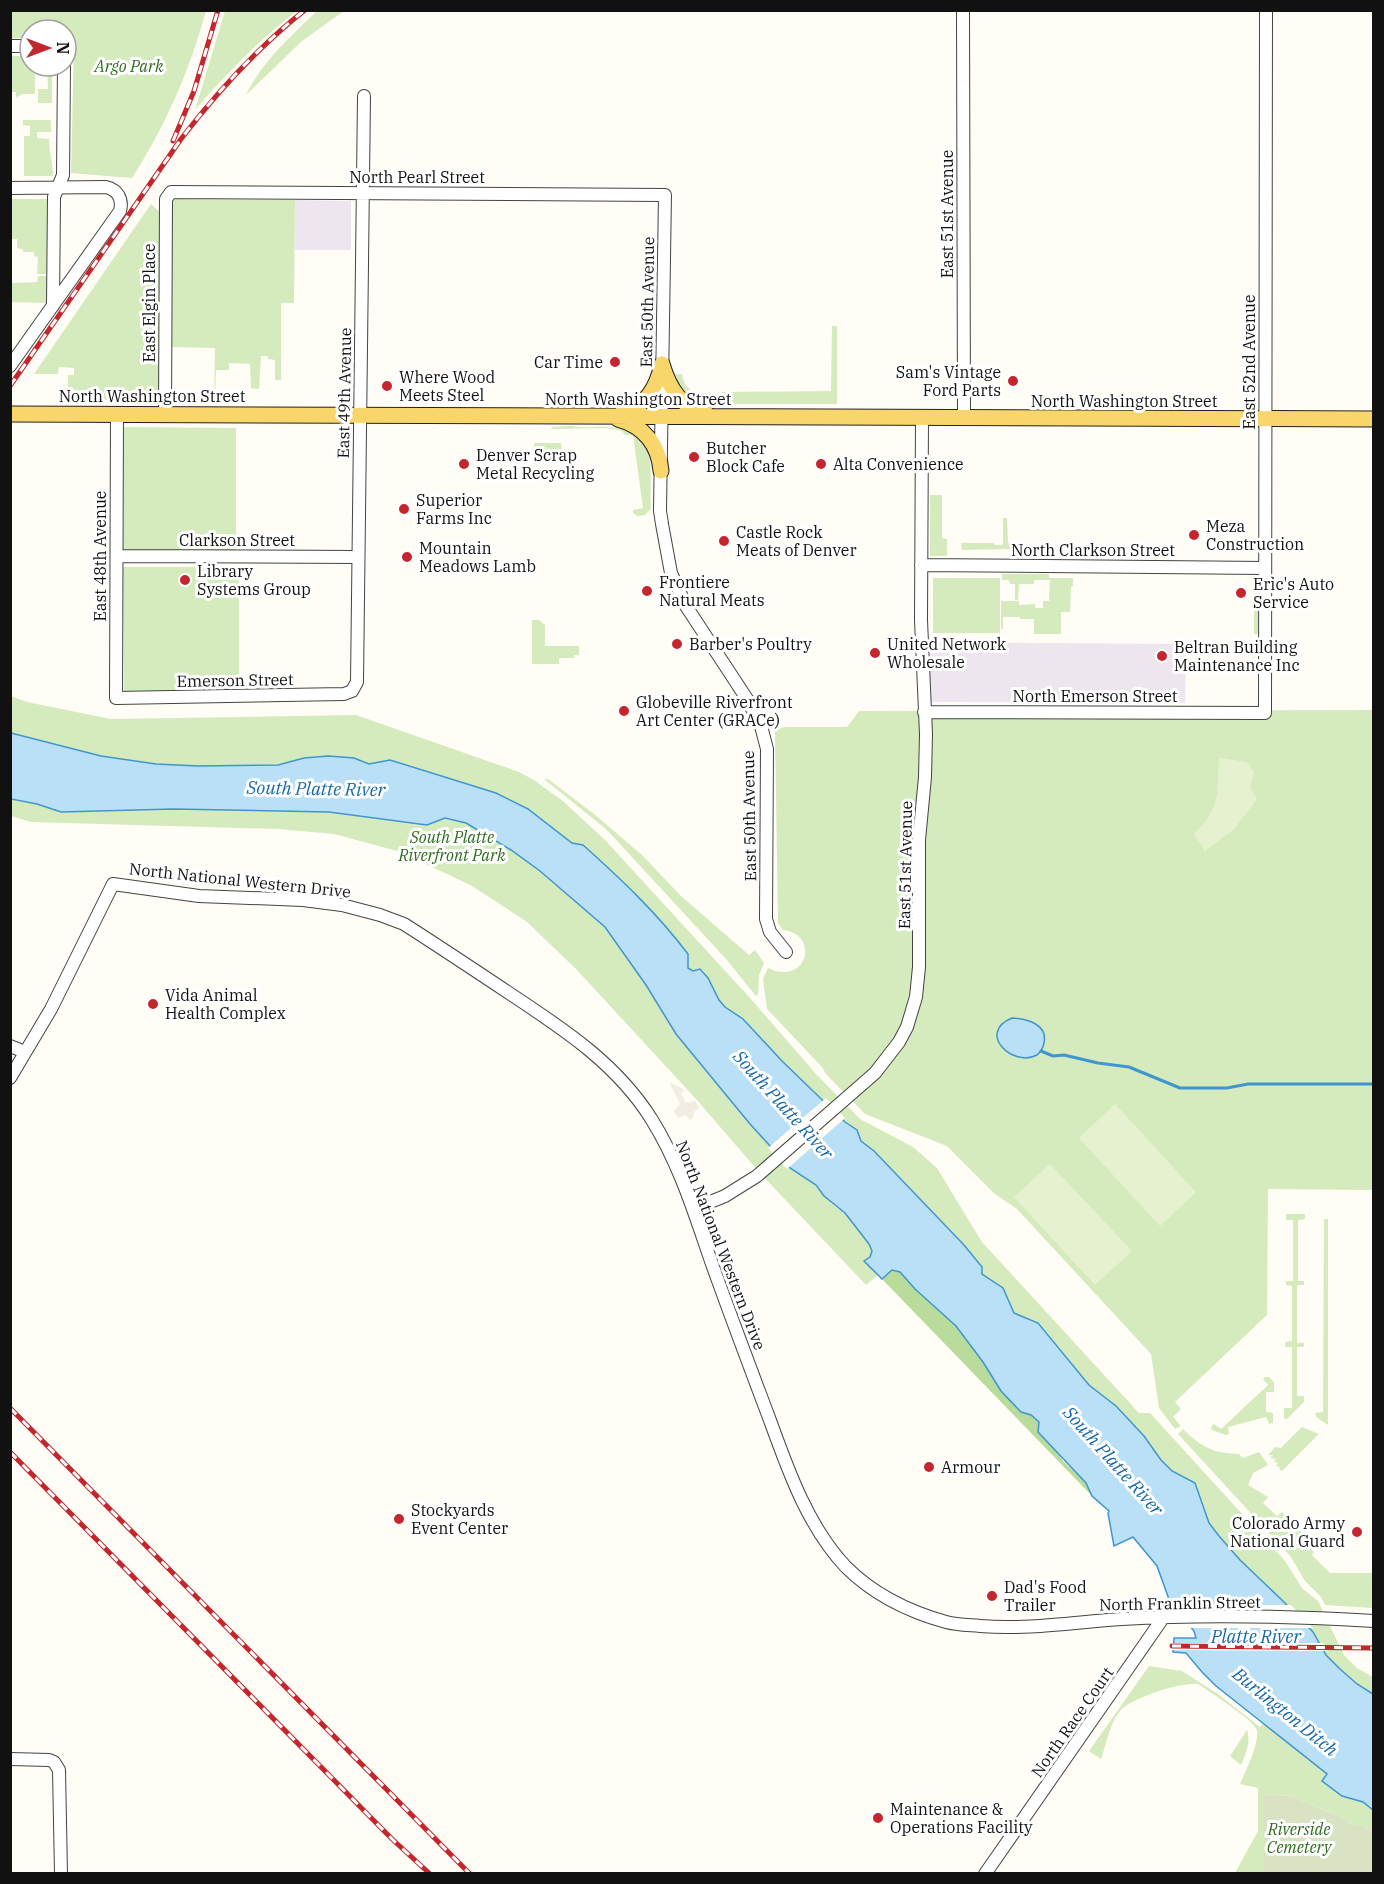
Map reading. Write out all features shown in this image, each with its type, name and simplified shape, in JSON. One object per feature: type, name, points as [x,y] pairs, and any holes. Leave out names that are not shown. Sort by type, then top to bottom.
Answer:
[{"type":"main road","points":[[610,417],[630,411],[646,400],[657,383],[662,364]]},
{"type":"main road","points":[[662,364],[669,384],[679,399],[697,410],[722,417]]},
{"type":"main road","name":"North Washington Street","points":[[10,414],[1374,419]]},
{"type":"main road","points":[[610,417],[631,423],[645,433],[656,451],[661,471]]},
{"type":"street","name":"East 51st Avenue","points":[[963,10],[964,418]]},
{"type":"street","name":"East 52nd Avenue","points":[[1265,713],[1266,10]]},
{"type":"street","points":[[53,307],[54,197],[63,175],[64,78]]},
{"type":"street","name":"East 49th Avenue","points":[[354,689],[357,682],[364,96]]},
{"type":"street","points":[[10,188],[111,189],[119,195],[121,206],[120,211],[10,366]]},
{"type":"street","name":"North Pearl Street","points":[[169,193],[665,195]]},
{"type":"street","name":"East Elgin Place","points":[[165,414],[166,199],[169,193]]},
{"type":"street","name":"East 50th Avenue","points":[[665,195],[660,511],[672,573],[686,606],[747,699],[761,726],[767,749],[766,920],[770,932],[786,952]]},
{"type":"street","name":"East 48th Avenue","points":[[116,698],[117,414]]},
{"type":"street","name":"East 51st Avenue","points":[[693,1209],[725,1197],[757,1176],[856,1090],[889,1058],[907,1027],[916,997],[919,967],[919,840],[925,777],[921,565],[922,418]]},
{"type":"street","name":"Clarkson Street","points":[[117,556],[358,557]]},
{"type":"street","name":"North Clarkson Street","points":[[921,565],[1265,568]]},
{"type":"street","name":"Emerson Street","points":[[116,698],[344,694],[354,689]]},
{"type":"street","name":"North Emerson Street","points":[[924,712],[1265,713]]},
{"type":"street","name":"North National Western Drive","points":[[25,1052],[51,1009],[113,884],[199,896],[303,900],[342,904],[404,924],[590,1049],[615,1072],[635,1096],[671,1154],[779,1445],[816,1526],[831,1549],[861,1580],[901,1605],[951,1624]]},
{"type":"street","points":[[10,1046],[25,1052],[10,1078]]},
{"type":"street","name":"North Franklin Street","points":[[951,1624],[992,1627],[1051,1626],[1121,1619],[1180,1617],[1322,1618],[1374,1621]]},
{"type":"street","name":"North Race Court","points":[[985,1874],[1163,1618]]},
{"type":"street","points":[[10,1759],[49,1760],[54,1762],[59,1770],[61,1874]]},
{"type":"shaded area","points":[[295,200],[351,201],[351,250],[295,250]]},
{"type":"shaded area","points":[[930,642],[1186,644],[1185,703],[930,702]]},
{"type":"shaded area","points":[[669,1082],[685,1090],[681,1093],[685,1102],[695,1101],[699,1108],[694,1112],[693,1118],[689,1120],[686,1115],[678,1118],[674,1111],[680,1104]]},
{"type":"green space","name":"Argo Park","points":[[11,10],[206,11],[175,98],[132,178],[71,173],[73,78],[78,78],[78,18],[18,18],[18,38],[11,38]]},
{"type":"green space","points":[[318,10],[344,11],[302,41],[246,95],[269,60]]},
{"type":"green space","points":[[225,11],[297,11],[244,57],[195,110]]},
{"type":"green space","points":[[11,56],[18,56],[18,78],[35,78],[35,94],[22,94],[16,98],[16,92],[12,92],[11,99]]},
{"type":"green space","points":[[48,78],[52,78],[52,103],[38,103],[38,89],[48,89]]},
{"type":"green space","points":[[23,120],[51,120],[51,132],[37,132],[37,138],[49,139],[53,176],[24,176],[24,136],[30,136],[30,126],[23,125]]},
{"type":"green space","points":[[11,199],[48,199],[47,274],[37,274],[38,257],[34,256],[34,252],[23,252],[23,249],[17,248],[17,239],[11,239]]},
{"type":"green space","points":[[171,199],[295,200],[294,303],[281,303],[281,380],[275,380],[275,360],[268,359],[268,356],[261,356],[259,389],[251,388],[250,364],[229,363],[229,370],[216,370],[215,394],[226,394],[226,399],[214,399],[215,348],[170,347]]},
{"type":"green space","points":[[151,204],[160,212],[161,400],[68,400],[68,375],[74,375],[74,368],[59,367],[58,374],[34,374]]},
{"type":"green space","points":[[38,276],[47,276],[47,303],[11,302],[11,283],[37,282]]},
{"type":"green space","points":[[832,326],[837,326],[837,404],[714,404],[696,400],[684,394],[677,382],[676,374],[682,374],[687,387],[696,393],[709,395],[722,395],[722,392],[831,391]]},
{"type":"green space","points":[[124,427],[236,428],[236,552],[123,551]]},
{"type":"green space","points":[[552,427],[609,427],[626,430],[638,437],[645,445],[651,468],[651,509],[645,515],[637,516],[633,513],[633,510],[643,508],[633,435],[625,435],[622,431],[607,428],[551,429]]},
{"type":"green space","points":[[534,443],[561,443],[562,459],[551,462],[551,452],[534,452]]},
{"type":"green space","points":[[930,495],[942,495],[942,538],[947,539],[947,556],[930,556]]},
{"type":"green space","points":[[1003,518],[1007,518],[1008,543],[1012,543],[1012,549],[962,550],[961,543],[1003,545]]},
{"type":"green space","points":[[123,567],[239,567],[239,691],[124,691]]},
{"type":"green space","points":[[1254,573],[1258,576],[1258,634],[1254,634]]},
{"type":"green space","points":[[1002,574],[1049,574],[1049,578],[1073,578],[1070,612],[1061,612],[1061,634],[1034,634],[1034,619],[1020,619],[1020,617],[1003,617],[1003,629],[1001,629],[1001,601],[1019,601],[1019,605],[1035,604],[1035,608],[1043,608],[1043,601],[1049,601],[1050,580],[1034,580],[1034,584],[1019,584],[1018,600],[1015,600],[1015,584],[1010,584],[1009,580],[1002,580]]},
{"type":"green space","points":[[933,578],[1000,578],[1000,633],[933,633]]},
{"type":"green space","points":[[532,620],[539,620],[545,625],[545,646],[579,646],[579,655],[574,655],[574,658],[559,658],[559,664],[532,664]]},
{"type":"green space","points":[[11,696],[27,702],[111,719],[356,715],[519,772],[534,780],[564,802],[605,840],[750,998],[817,1075],[860,1119],[913,1147],[937,1168],[982,1242],[1139,1413],[1150,1413],[1285,1561],[1302,1588],[1318,1601],[1344,1655],[1357,1668],[1373,1677],[1373,1694],[1357,1684],[1326,1655],[1313,1632],[1219,1536],[1209,1523],[1195,1483],[1172,1471],[1161,1460],[1144,1436],[1116,1406],[1089,1385],[1038,1323],[1014,1313],[1003,1288],[982,1274],[982,1267],[964,1245],[874,1151],[861,1141],[857,1130],[845,1122],[782,1061],[743,1019],[725,1007],[700,969],[693,972],[688,968],[688,954],[664,924],[583,845],[572,843],[527,809],[496,793],[390,760],[369,764],[353,758],[304,758],[278,765],[156,764],[101,756],[11,733]]},
{"type":"green space","points":[[1373,710],[1373,1190],[1268,1189],[1267,1315],[1175,1402],[1181,1409],[1173,1417],[1181,1426],[1175,1429],[1159,1408],[1151,1354],[1017,1209],[995,1194],[947,1146],[865,1114],[767,1009],[763,979],[768,968],[782,972],[792,971],[800,965],[805,949],[802,940],[795,934],[783,930],[778,923],[775,732],[785,727],[847,727],[859,711]]},
{"type":"green space","points":[[1219,758],[1247,762],[1254,772],[1250,788],[1257,799],[1234,829],[1205,851],[1194,834],[1214,807]]},
{"type":"green space","points":[[544,779],[548,779],[594,814],[642,855],[680,895],[749,955],[755,950],[764,963],[759,975],[756,996],[726,959],[607,830]]},
{"type":"green space","name":"South Platte Riverfront Park","points":[[10,799],[37,804],[61,812],[173,809],[329,812],[427,825],[445,818],[466,823],[511,850],[540,871],[605,927],[646,985],[676,1034],[728,1097],[804,1176],[845,1213],[864,1237],[871,1249],[871,1255],[865,1261],[878,1275],[866,1285],[759,1172],[696,1099],[576,969],[527,922],[472,886],[401,852],[334,834],[278,829],[31,822],[11,816]]},
{"type":"green space","points":[[1115,1104],[1196,1192],[1160,1226],[1079,1138]]},
{"type":"green space","points":[[1050,1164],[1132,1251],[1095,1285],[1014,1197]]},
{"type":"green space","points":[[1286,1214],[1305,1214],[1305,1219],[1298,1220],[1298,1281],[1304,1281],[1304,1285],[1297,1285],[1297,1343],[1304,1343],[1304,1347],[1297,1347],[1297,1396],[1304,1396],[1304,1402],[1287,1419],[1284,1418],[1284,1408],[1292,1408],[1292,1347],[1285,1347],[1285,1342],[1292,1341],[1292,1286],[1286,1285],[1286,1281],[1293,1281],[1293,1220],[1286,1220]]},
{"type":"green space","points":[[1324,1219],[1328,1219],[1328,1425],[1316,1417],[1315,1413],[1323,1412]]},
{"type":"green space","points":[[892,1270],[900,1272],[915,1289],[956,1326],[1001,1391],[1021,1412],[1031,1415],[1039,1422],[1063,1461],[1086,1483],[1092,1496],[882,1279]]},
{"type":"green space","points":[[1269,1377],[1274,1382],[1274,1392],[1266,1392],[1266,1412],[1273,1413],[1273,1423],[1269,1424],[1266,1417],[1228,1427],[1229,1434],[1226,1435],[1212,1430],[1211,1427],[1214,1424],[1221,1429],[1268,1385],[1263,1379]]},
{"type":"green space","points":[[1302,1427],[1319,1434],[1282,1471],[1276,1466],[1278,1463],[1274,1462],[1276,1459],[1270,1458],[1273,1455],[1268,1455],[1275,1447],[1281,1448]]},
{"type":"green space","points":[[1183,1429],[1202,1445],[1215,1450],[1239,1454],[1243,1458],[1259,1452],[1268,1465],[1253,1473],[1248,1485],[1268,1497],[1263,1503],[1277,1516],[1282,1512],[1302,1532],[1298,1536],[1314,1552],[1312,1555],[1330,1573],[1373,1573],[1373,1608],[1325,1605],[1321,1597],[1305,1581],[1291,1557],[1178,1434]]},
{"type":"green space","points":[[1149,1666],[1182,1671],[1218,1694],[1260,1727],[1263,1723],[1327,1774],[1342,1796],[1363,1802],[1373,1810],[1373,1831],[1362,1826],[1353,1826],[1343,1818],[1290,1796],[1265,1794],[1264,1873],[1235,1873],[1258,1831],[1258,1788],[1240,1784],[1256,1743],[1257,1730],[1254,1725],[1198,1684],[1190,1684],[1145,1696],[1126,1706],[1114,1722],[1101,1759],[1089,1751]]},
{"type":"green space","points":[[1247,1730],[1248,1743],[1241,1765],[1230,1756]]},
{"type":"green space","name":"Riverside Cemetery","points":[[1264,1794],[1290,1796],[1343,1818],[1353,1826],[1362,1826],[1373,1831],[1373,1873],[1264,1873]]},
{"type":"water","name":"Platte River","points":[[11,733],[101,756],[156,764],[278,765],[304,758],[328,756],[354,758],[369,764],[390,760],[496,793],[528,809],[572,843],[583,845],[664,924],[688,954],[688,968],[693,971],[700,969],[725,1007],[743,1019],[782,1061],[845,1122],[857,1130],[861,1141],[874,1151],[964,1245],[982,1267],[982,1274],[1003,1288],[1014,1313],[1038,1323],[1089,1385],[1116,1406],[1144,1436],[1161,1460],[1172,1471],[1195,1483],[1209,1523],[1219,1536],[1313,1632],[1326,1655],[1357,1684],[1373,1694],[1373,1810],[1363,1802],[1342,1796],[1322,1781],[1327,1774],[1216,1686],[1186,1653],[1173,1652],[1174,1638],[1196,1638],[1194,1631],[1170,1602],[1157,1566],[1133,1537],[1114,1546],[1109,1511],[1092,1496],[1086,1483],[1038,1432],[1039,1422],[1031,1415],[1021,1412],[1001,1391],[956,1326],[915,1289],[900,1272],[892,1270],[882,1279],[864,1261],[870,1257],[872,1251],[845,1213],[824,1196],[816,1185],[790,1168],[750,1124],[676,1034],[646,985],[605,927],[540,871],[511,850],[466,823],[445,818],[427,825],[329,812],[173,809],[61,812],[11,799]]},
{"type":"water","points":[[1012,1018],[1030,1021],[1043,1031],[1044,1045],[1037,1055],[1028,1058],[1018,1057],[1002,1047],[997,1032],[1002,1024]]},
{"type":"pier","points":[[826,1098],[845,1118],[787,1169],[768,1148]]},
{"type":"pier","points":[[1171,1605],[1291,1605],[1313,1628],[1188,1628]]},
{"type":"pier","points":[[1172,1643],[1323,1643],[1328,1651],[1172,1650]]},
{"type":"waterway","points":[[1041,1051],[1053,1056],[1064,1055],[1129,1067],[1180,1088],[1227,1088],[1248,1084],[1374,1084]]},
{"type":"railway","points":[[173,141],[194,91],[218,10]]},
{"type":"railway","points":[[10,386],[181,139],[239,71],[305,10]]},
{"type":"railway","points":[[10,1408],[470,1874]]},
{"type":"railway","points":[[10,1452],[392,1839],[430,1874]]},
{"type":"railway","points":[[1172,1646],[1374,1648]]},
{"type":"place","name":"Car Time","points":[[615,362]]},
{"type":"place","name":"Sam's Vintage Ford Parts","points":[[1013,381]]},
{"type":"place","name":"Where Wood Meets Steel","points":[[387,386]]},
{"type":"place","name":"Butcher Block Cafe","points":[[694,457]]},
{"type":"place","name":"Denver Scrap Metal Recycling","points":[[464,464]]},
{"type":"place","name":"Alta Convenience","points":[[821,464]]},
{"type":"place","name":"Superior Farms Inc","points":[[404,509]]},
{"type":"place","name":"Meza Construction","points":[[1194,535]]},
{"type":"place","name":"Castle Rock Meats of Denver","points":[[724,541]]},
{"type":"place","name":"Mountain Meadows Lamb","points":[[407,557]]},
{"type":"place","name":"Library Systems Group","points":[[185,580]]},
{"type":"place","name":"Frontiere Natural Meats","points":[[647,591]]},
{"type":"place","name":"Eric's Auto Service","points":[[1241,593]]},
{"type":"place","name":"Barber's Poultry","points":[[677,644]]},
{"type":"place","name":"United Network Wholesale","points":[[875,653]]},
{"type":"place","name":"Beltran Building Maintenance Inc","points":[[1162,656]]},
{"type":"place","name":"Globeville Riverfront Art Center (GRACe)","points":[[624,711]]},
{"type":"place","name":"Vida Animal Health Complex","points":[[153,1004]]},
{"type":"place","name":"Armour","points":[[929,1467]]},
{"type":"place","name":"Stockyards Event Center","points":[[399,1519]]},
{"type":"place","name":"Colorado Army National Guard","points":[[1357,1532]]},
{"type":"place","name":"Dad's Food Trailer","points":[[992,1596]]},
{"type":"place","name":"Maintenance & Operations Facility","points":[[878,1818]]},
{"type":"water label","name":"South Platte River","points":[[316,789]]},
{"type":"water label","name":"South Platte River","points":[[783,1105]]},
{"type":"water label","name":"South Platte River","points":[[1113,1461]]},
{"type":"water label","name":"Burlington Ditch","points":[[1285,1712]]}]
